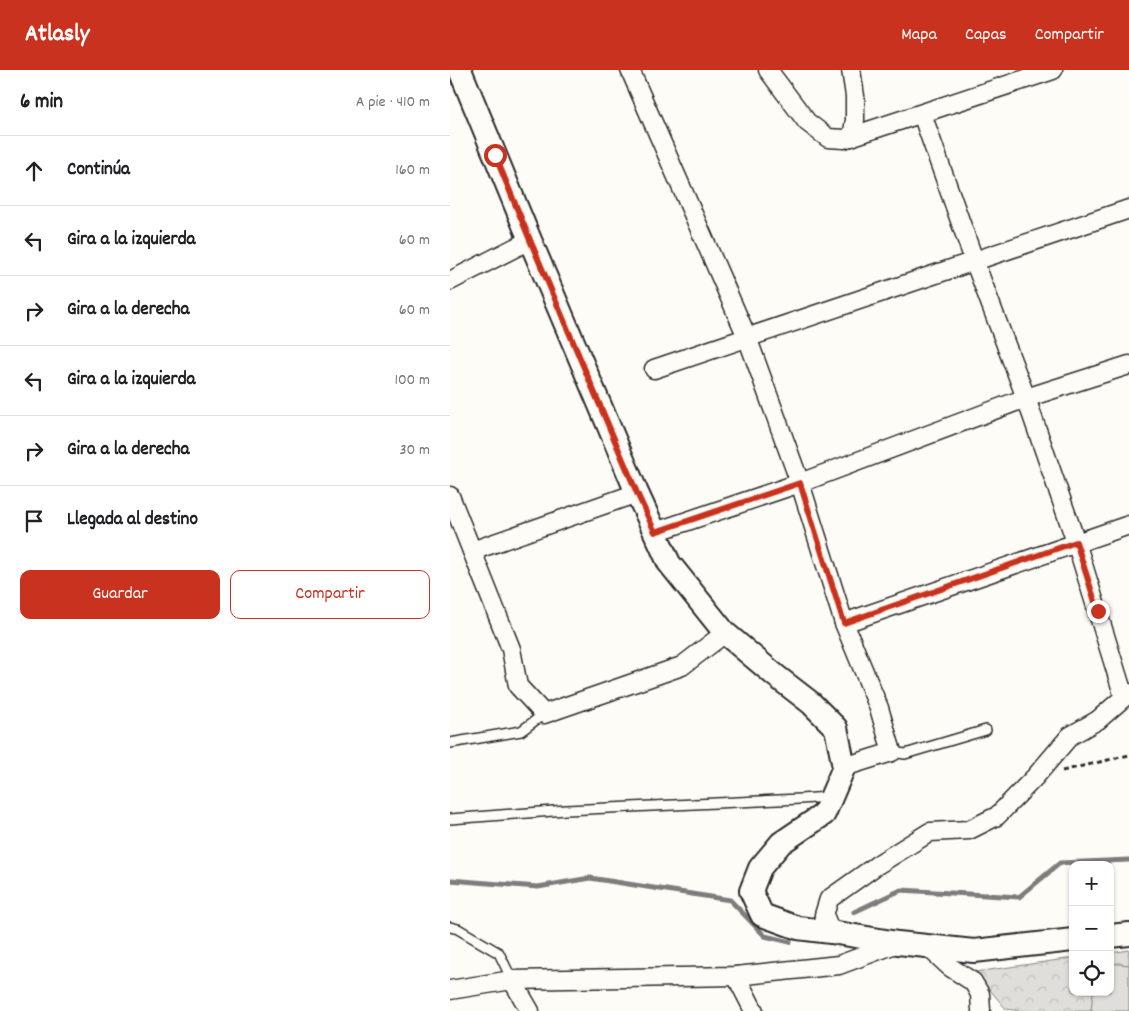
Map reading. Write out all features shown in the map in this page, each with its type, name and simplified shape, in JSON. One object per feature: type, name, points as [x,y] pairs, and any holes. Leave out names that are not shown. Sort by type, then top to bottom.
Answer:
[{"type":"street","points":[[460,70],[637,493],[669,563],[725,633],[811,703],[836,728],[844,767],[824,814],[781,843],[760,868],[751,891],[762,915],[798,928],[898,943],[974,951],[1069,940]]},
{"type":"street","points":[[630,70],[747,337],[800,483],[844,623],[880,708],[892,752],[844,767]]},
{"type":"street","points":[[768,70],[807,122],[828,138],[844,139],[1054,70]]},
{"type":"street","points":[[850,70],[855,96],[855,120],[852,137]]},
{"type":"street","points":[[831,932],[824,915],[829,899],[930,832],[969,830],[997,816],[1035,777],[1070,736],[1098,720],[1127,695],[1026,398],[922,114]]},
{"type":"street","points":[[654,369],[1129,209]]},
{"type":"street","points":[[450,281],[530,240]]},
{"type":"street","points":[[655,532],[800,483],[1026,398],[1129,364]]},
{"type":"street","points":[[472,550],[637,493]]},
{"type":"street","points":[[450,496],[511,649],[518,686],[544,714],[682,666],[725,633]]},
{"type":"street","points":[[844,623],[1129,525]]},
{"type":"street","points":[[1114,936],[1129,934]]},
{"type":"street","points":[[450,990],[512,980],[736,976],[839,965],[898,943]]},
{"type":"street","points":[[927,946],[950,967],[973,982],[980,994],[981,1011]]},
{"type":"street","points":[[736,976],[754,1011]]},
{"type":"street","points":[[512,980],[530,1011]]},
{"type":"lane","points":[[450,744],[521,731],[544,714]]},
{"type":"lane","points":[[892,752],[905,754],[986,730]]},
{"type":"lane","points":[[450,819],[566,810],[832,797]]},
{"type":"lane","points":[[450,927],[458,928],[499,953],[512,980]]},
{"type":"path","points":[[1035,777],[1129,755]]},
{"type":"green space","points":[[1129,950],[1129,1011],[1020,1011],[1006,1009],[975,972],[1069,959],[1069,996],[1114,996],[1114,952]]},
{"type":"green space","points":[[1114,963],[1129,965],[1129,1011],[1091,1011],[1093,996],[1114,996]]},
{"type":"waterway","points":[[854,912],[901,890],[1019,897],[1060,863],[1129,860]]},
{"type":"waterway","points":[[450,880],[538,887],[590,878],[730,900],[765,936],[790,942]]},
{"type":"route","points":[[495,155],[655,532],[800,483],[844,623],[1076,542],[1098,611]]}]
